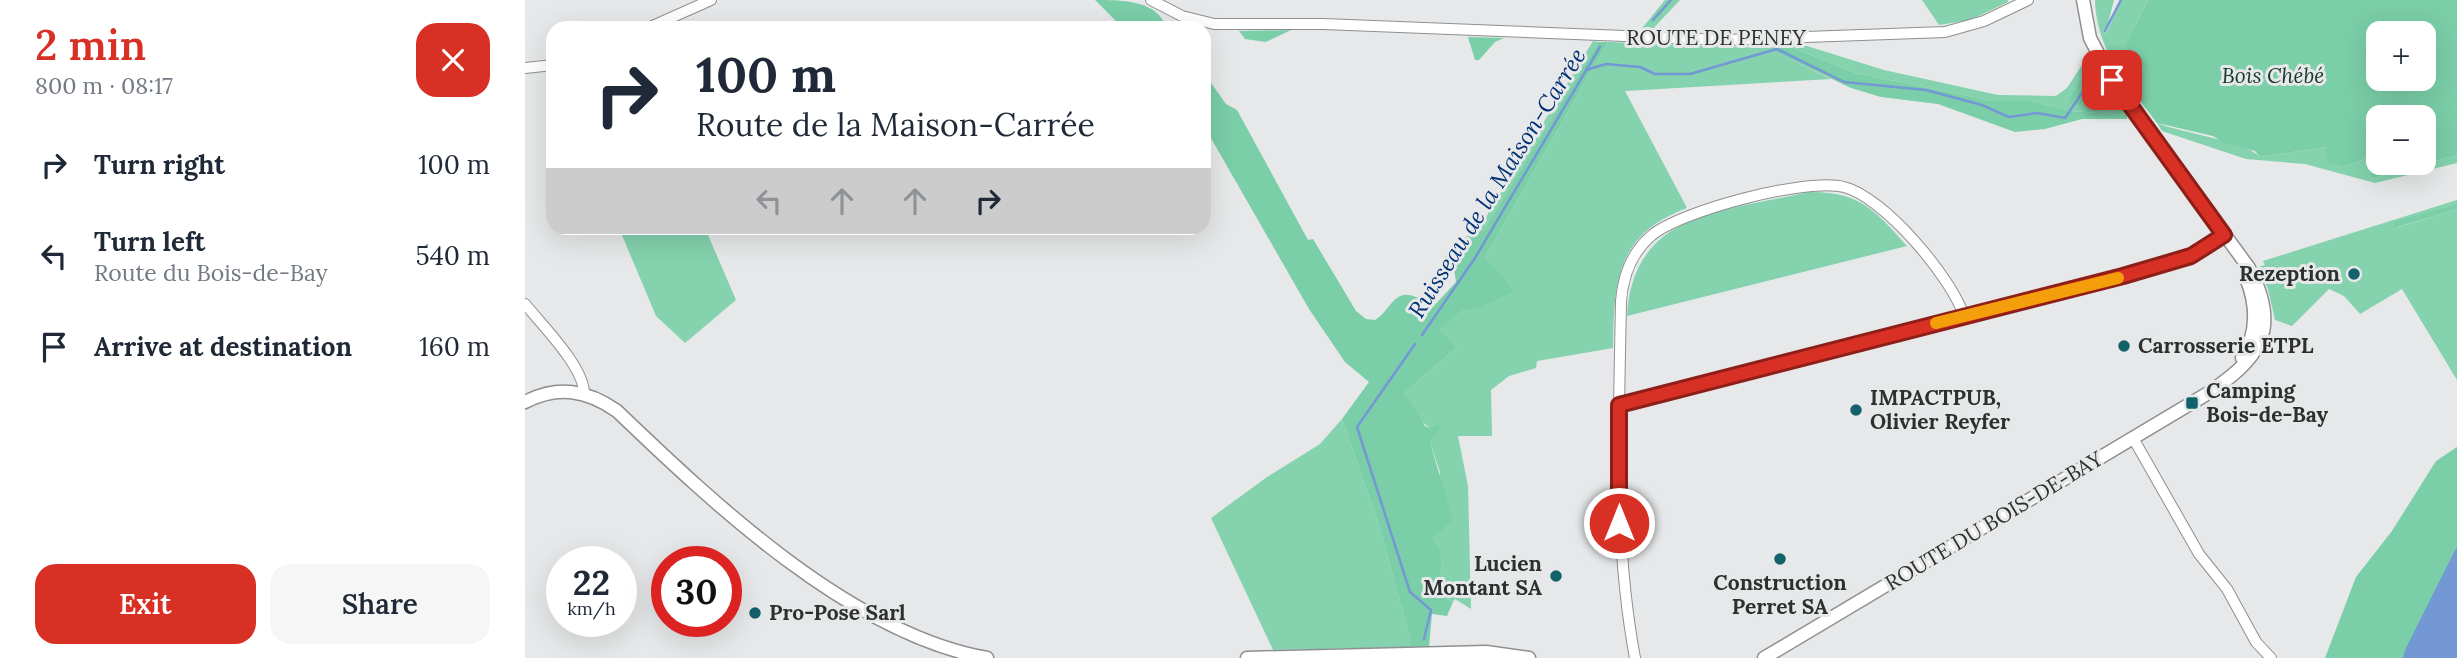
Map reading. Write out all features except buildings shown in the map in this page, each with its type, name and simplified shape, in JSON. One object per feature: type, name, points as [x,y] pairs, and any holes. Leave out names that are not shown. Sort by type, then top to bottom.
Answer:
[{"type":"main road","name":"ROUTE DU BOIS-DE-BAY","points":[[1764,658],[2234,377],[2251,359],[2261,337],[2264,322],[2263,303],[2257,284],[2112,80],[2093,46],[2083,0]]},
{"type":"main road","points":[[525,402],[552,392],[584,393],[617,411],[726,513],[826,585],[908,632],[949,648],[987,658]]},
{"type":"main road","points":[[1247,658],[1486,652],[1529,658]]},
{"type":"street","points":[[664,21],[711,0]]},
{"type":"street","name":"ROUTE DE PENEY","points":[[1151,0],[1182,16],[1203,21]]},
{"type":"street","name":"ROUTE DE PENEY","points":[[1211,23],[1725,40],[1945,32],[1984,21],[2028,0]]},
{"type":"street","points":[[525,68],[546,66]]},
{"type":"street","points":[[1636,658],[1621,566],[1621,301],[1629,265],[1653,233],[1691,214],[1807,186],[1836,185],[1876,203],[1898,225],[1954,290],[1964,316]]},
{"type":"street","points":[[1619,405],[2171,262],[2199,252],[2224,235]]},
{"type":"street","points":[[525,304],[573,365],[582,379],[584,393]]},
{"type":"street","points":[[2133,438],[2199,554],[2227,589],[2256,642],[2271,658]]},
{"type":"green space","points":[[1095,0],[1125,1],[1143,5],[1152,9],[1163,21],[1116,21]]},
{"type":"green space","points":[[1665,0],[1680,0],[1648,34],[1639,32]]},
{"type":"green space","points":[[1922,0],[2008,2],[1970,20],[1939,25]]},
{"type":"green space","points":[[2095,0],[2114,0],[2105,35],[2122,0],[2148,0],[2128,47],[2127,70],[2137,97],[2108,52],[2099,27]]},
{"type":"green space","name":"Bois Chébé","points":[[2148,0],[2457,0],[2457,155],[2436,161],[2436,105],[2366,105],[2366,159],[2344,166],[2327,163],[2326,147],[2260,157],[2255,151],[2224,143],[2213,136],[2157,123],[2137,97],[2126,70],[2127,43]]},
{"type":"green space","points":[[1291,30],[1266,42],[1245,39],[1239,31]]},
{"type":"green space","points":[[1468,37],[1504,38],[1495,42],[1479,60],[1475,60]]},
{"type":"green space","points":[[1593,41],[1598,42],[1484,230],[1477,232]]},
{"type":"green space","points":[[1598,42],[1608,42],[1485,257],[1514,291],[1478,308],[1463,310],[1439,329],[1457,347],[1404,393],[1425,426],[1430,428],[1438,424],[1441,427],[1430,442],[1453,521],[1431,538],[1439,551],[1442,564],[1433,592],[1453,602],[1447,616],[1432,614],[1429,646],[1410,647],[1410,637],[1378,522],[1342,419],[1369,382],[1345,362],[1309,309],[1211,138],[1211,83],[1226,104],[1237,110],[1308,240],[1313,239],[1356,311],[1366,319],[1375,320],[1393,301],[1403,295],[1418,298],[1420,310],[1424,307],[1431,309],[1456,282],[1454,268],[1444,259],[1452,247],[1471,234],[1484,230]]},
{"type":"green space","points":[[1608,42],[1767,48],[1831,79],[1625,91],[1687,208],[1663,219],[1646,232],[1633,246],[1624,263],[1615,301],[1613,348],[1537,361],[1536,368],[1509,376],[1491,390],[1492,436],[1458,436],[1468,486],[1471,609],[1455,599],[1453,602],[1433,592],[1442,564],[1439,551],[1430,538],[1440,472],[1430,442],[1430,428],[1419,420],[1404,393],[1457,347],[1438,329],[1463,310],[1513,291],[1485,257]]},
{"type":"green space","points":[[1788,46],[1807,46],[1884,70],[1998,95],[2056,96],[2067,88],[2088,56],[2090,61],[2068,100],[2082,104],[2098,74],[2127,115],[2070,111],[2031,101],[1993,101],[1855,73]]},
{"type":"green space","points":[[1788,46],[1855,73],[1993,101],[2031,101],[2070,111],[2127,115],[2127,119],[2082,119],[2045,129],[2015,132],[1938,104],[1881,97],[1851,88],[1767,48]]},
{"type":"green space","points":[[2090,61],[2098,74],[2082,104],[2072,105],[2068,100]]},
{"type":"green space","points":[[2157,123],[2228,142],[2260,157],[2326,147],[2344,166],[2366,159],[2366,175],[2370,175],[2371,179],[2385,175],[2408,175],[2375,183],[2305,164],[2246,159],[2162,131]]},
{"type":"green space","points":[[2457,155],[2457,163],[2436,168],[2436,161]]},
{"type":"green space","name":"Bois Chébé","points":[[2370,175],[2385,175],[2371,179]]},
{"type":"green space","points":[[1808,192],[1840,195],[1865,205],[1907,246],[1627,316],[1633,281],[1646,255],[1665,235],[1716,212]]},
{"type":"green space","points":[[2457,200],[2457,204],[2393,223],[2396,228],[2457,209],[2457,380],[2402,289],[2360,314],[2344,296],[2329,289],[2292,326],[2275,320],[2268,289],[2258,267],[2265,265],[2263,261]]},
{"type":"green space","points":[[2457,204],[2457,209],[2395,228],[2393,222]]},
{"type":"green space","points":[[622,235],[708,235],[736,300],[685,343],[656,316]]},
{"type":"green space","points":[[1342,419],[1378,522],[1410,637],[1410,647],[1273,650],[1211,518],[1267,477],[1320,444]]},
{"type":"green space","points":[[2457,447],[2457,546],[2403,658],[2325,658],[2356,577],[2392,531],[2436,461]]},
{"type":"water","points":[[2457,546],[2457,658],[2403,658],[2405,650]]},
{"type":"waterway","points":[[1653,20],[1671,0]]},
{"type":"waterway","points":[[2105,31],[2121,0]]},
{"type":"waterway","name":"Ruisseau de la Maison-Carrée","points":[[1422,335],[1475,258],[1600,47]]},
{"type":"waterway","points":[[1586,70],[1606,64],[1640,67],[1655,74],[1690,74],[1777,49],[1844,82],[1926,90],[1982,105],[2009,117],[2037,113],[2065,118],[2092,78]]},
{"type":"waterway","name":"Ruisseau de la Maison-Carrée","points":[[1415,344],[1357,427],[1410,592],[1431,610],[1424,639]]},
{"type":"slow traffic","points":[[1936,323],[2118,278]]},
{"type":"place","name":"Rezeption","points":[[2354,274]]},
{"type":"place","name":"Carrosserie ETPL","points":[[2124,346]]},
{"type":"place","name":"Camping Bois-de-Bay","points":[[2192,403]]},
{"type":"place","name":"IMPACTPUB, Olivier Reyfer","points":[[1856,410]]},
{"type":"place","name":"Construction Perret SA","points":[[1780,559]]},
{"type":"place","name":"Lucien Montant SA","points":[[1556,576]]},
{"type":"place","name":"Pro-Pose Sarl","points":[[755,613]]},
{"type":"route","points":[[1619,523],[1619,405],[2123,276],[2191,256],[2224,235],[2112,80]]}]
